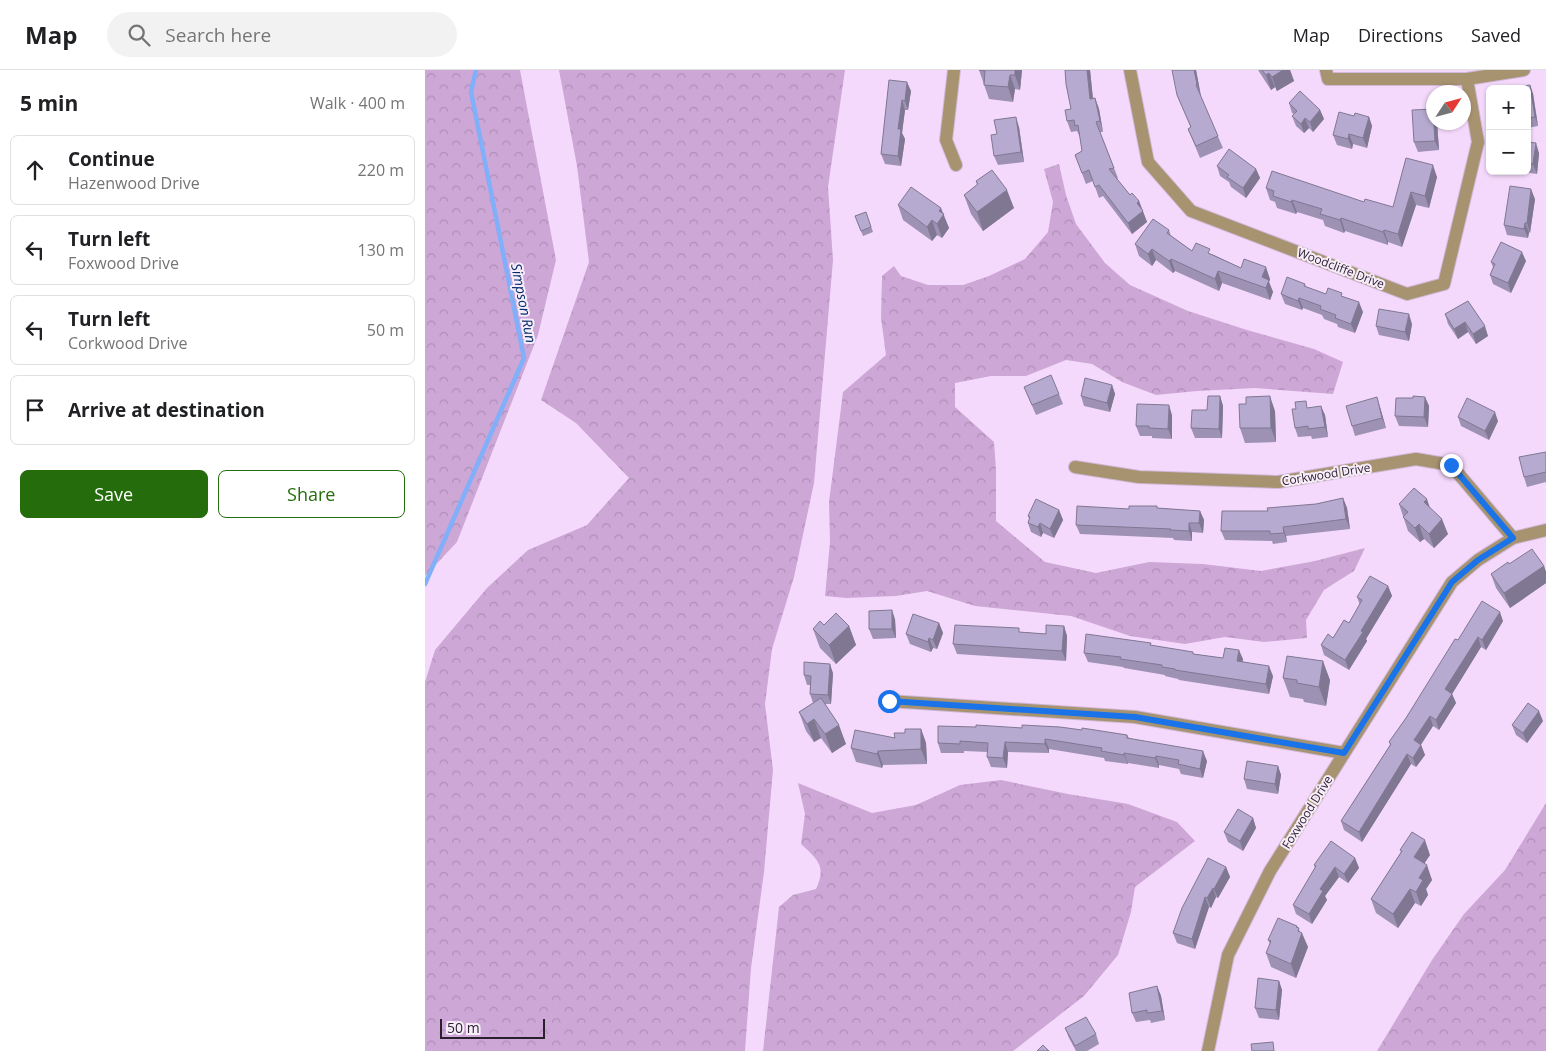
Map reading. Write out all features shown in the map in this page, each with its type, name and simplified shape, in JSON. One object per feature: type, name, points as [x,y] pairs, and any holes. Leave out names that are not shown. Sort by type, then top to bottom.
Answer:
[{"type":"street","points":[[954,70],[946,140],[956,165]]},
{"type":"street","name":"Woodcliffe Drive","points":[[1130,70],[1148,162],[1191,211],[1407,294],[1445,284],[1478,142],[1467,79]]},
{"type":"street","points":[[1326,70],[1328,79],[1467,79],[1523,70]]},
{"type":"street","name":"Corkwood Drive","points":[[1075,467],[1139,477],[1278,482],[1416,459],[1451,465],[1513,538]]},
{"type":"street","name":"Foxwood Drive","points":[[1206,1051],[1228,954],[1270,871],[1452,582],[1478,560],[1513,538],[1546,530]]},
{"type":"street","points":[[889,701],[1135,717],[1344,753]]},
{"type":"green space","points":[[425,70],[520,70],[556,260],[538,335],[457,542],[425,576]]},
{"type":"green space","points":[[559,70],[845,70],[828,187],[833,260],[814,483],[794,577],[772,649],[765,704],[773,770],[764,872],[751,968],[745,1051],[425,1051],[425,682],[435,650],[487,588],[528,550],[587,525],[629,478],[576,423],[541,400],[589,262],[577,166]]},
{"type":"green space","points":[[1059,164],[1066,195],[1076,224],[1105,263],[1130,285],[1188,311],[1314,349],[1343,362],[1333,394],[1255,388],[1156,395],[1122,382],[1092,364],[1066,360],[1026,376],[991,376],[955,383],[955,407],[994,442],[996,521],[1045,562],[1096,573],[1149,562],[1203,564],[1261,571],[1315,561],[1365,548],[1354,571],[1324,590],[1306,620],[1307,638],[1264,642],[1225,637],[1185,644],[1130,636],[1071,616],[975,606],[927,591],[896,596],[846,598],[825,596],[830,542],[829,502],[843,392],[886,355],[881,318],[882,276],[894,266],[901,276],[928,285],[963,285],[989,276],[1025,259],[1048,232],[1053,202],[1044,169]]},
{"type":"green space","points":[[1001,780],[1128,804],[1177,822],[1195,841],[1135,887],[1131,912],[1118,955],[1084,996],[1013,1051],[763,1051],[779,907],[793,895],[816,889],[821,874],[816,859],[801,844],[805,814],[798,783],[872,813],[916,805],[960,785]]},
{"type":"green space","points":[[1546,803],[1546,1051],[1377,1051],[1432,960],[1464,914],[1505,870]]},
{"type":"building","points":[[979,70],[1015,70],[1015,75],[1010,75],[1008,87],[984,85],[985,71]]},
{"type":"building","points":[[1065,70],[1087,70],[1090,99],[1095,98],[1100,121],[1096,122],[1114,168],[1109,169],[1130,195],[1132,193],[1139,201],[1137,203],[1143,211],[1128,223],[1099,185],[1095,187],[1089,170],[1082,173],[1075,155],[1082,151],[1078,125],[1075,126],[1074,120],[1067,121],[1065,110],[1071,109]]},
{"type":"building","points":[[1172,70],[1194,70],[1196,85],[1218,136],[1196,146],[1188,129],[1191,127],[1177,95]]},
{"type":"building","points":[[1262,70],[1283,70],[1272,77],[1269,73],[1266,75]]},
{"type":"building","points":[[889,80],[907,82],[905,101],[902,100],[898,129],[901,129],[898,156],[881,154]]},
{"type":"building","points":[[1300,91],[1320,110],[1310,122],[1305,118],[1301,124],[1292,116],[1297,111],[1289,103]]},
{"type":"building","points":[[1531,91],[1535,117],[1531,118]]},
{"type":"building","points":[[1426,109],[1426,130],[1434,130],[1435,141],[1414,142],[1412,110]]},
{"type":"building","points":[[1339,112],[1354,116],[1355,113],[1369,117],[1363,138],[1349,134],[1348,139],[1333,135]]},
{"type":"building","points":[[1016,117],[1021,152],[994,156],[991,135],[997,134],[994,120]]},
{"type":"building","points":[[1531,142],[1536,143],[1533,164],[1531,164]]},
{"type":"building","points":[[1229,149],[1256,169],[1243,188],[1227,177],[1229,175],[1217,166]]},
{"type":"building","points":[[1406,158],[1433,165],[1425,196],[1411,192],[1398,234],[1384,230],[1383,232],[1341,218],[1340,220],[1320,214],[1322,209],[1273,196],[1274,191],[1266,188],[1272,171],[1364,202],[1365,199],[1393,207]]},
{"type":"building","points":[[992,170],[1007,190],[977,212],[964,195],[978,184],[976,181]]},
{"type":"building","points":[[1510,186],[1531,189],[1527,223],[1525,223],[1524,229],[1504,225]]},
{"type":"building","points":[[911,187],[941,208],[939,211],[944,214],[937,224],[932,220],[927,227],[898,205]]},
{"type":"building","points":[[866,212],[871,227],[861,231],[855,216]]},
{"type":"building","points":[[1153,219],[1169,230],[1167,233],[1192,251],[1196,243],[1210,249],[1208,253],[1241,268],[1244,259],[1266,267],[1262,277],[1269,280],[1266,288],[1218,271],[1215,279],[1171,259],[1169,261],[1152,249],[1148,254],[1135,244]]},
{"type":"building","points":[[1501,242],[1522,252],[1508,283],[1490,275],[1495,264],[1491,262]]},
{"type":"building","points":[[1287,277],[1326,294],[1328,288],[1342,293],[1341,296],[1359,302],[1351,324],[1335,318],[1336,315],[1320,309],[1321,306],[1299,298],[1298,301],[1281,294]]},
{"type":"building","points":[[1468,301],[1485,326],[1473,334],[1465,322],[1454,329],[1445,314]]},
{"type":"building","points":[[1379,309],[1409,314],[1405,332],[1376,326]]},
{"type":"building","points":[[1051,375],[1059,394],[1032,405],[1024,387]]},
{"type":"building","points":[[1085,378],[1112,385],[1107,403],[1081,396]]},
{"type":"building","points":[[1208,396],[1220,396],[1219,429],[1191,428],[1192,410],[1207,410]]},
{"type":"building","points":[[1270,396],[1271,428],[1240,428],[1239,404],[1246,404],[1246,397]]},
{"type":"building","points":[[1413,396],[1425,397],[1424,417],[1395,416],[1396,398],[1413,398]]},
{"type":"building","points":[[1377,397],[1382,418],[1352,426],[1346,406]]},
{"type":"building","points":[[1467,398],[1495,412],[1485,431],[1458,417]]},
{"type":"building","points":[[1306,401],[1307,408],[1321,406],[1325,427],[1308,429],[1308,426],[1295,428],[1292,409],[1296,409],[1295,402]]},
{"type":"building","points":[[1137,404],[1169,405],[1168,429],[1136,426]]},
{"type":"building","points":[[1546,452],[1546,472],[1524,477],[1519,457]]},
{"type":"building","points":[[1414,488],[1427,499],[1424,502],[1442,519],[1429,534],[1419,524],[1415,528],[1403,517],[1408,512],[1399,504]]},
{"type":"building","points":[[1343,498],[1346,519],[1283,527],[1284,533],[1270,534],[1270,531],[1221,531],[1222,511],[1268,511],[1267,508],[1316,504]]},
{"type":"building","points":[[1036,499],[1059,510],[1050,529],[1040,523],[1038,527],[1028,523],[1030,517],[1028,516]]},
{"type":"building","points":[[1077,506],[1129,509],[1129,506],[1157,506],[1157,508],[1200,511],[1199,523],[1189,523],[1189,531],[1076,525]]},
{"type":"building","points":[[1532,549],[1544,566],[1504,593],[1491,574]]},
{"type":"building","points":[[1370,576],[1388,586],[1345,660],[1321,645],[1328,634],[1333,638],[1344,620],[1349,623],[1362,600],[1357,597]]},
{"type":"building","points":[[1482,601],[1500,612],[1482,640],[1478,637],[1445,689],[1452,694],[1436,720],[1430,716],[1414,740],[1421,745],[1413,758],[1407,754],[1359,832],[1341,821],[1455,639],[1458,640]]},
{"type":"building","points":[[892,610],[892,629],[869,629],[869,611]]},
{"type":"building","points":[[836,613],[849,626],[829,645],[813,629],[820,621],[824,625]]},
{"type":"building","points":[[913,614],[939,623],[933,640],[929,638],[928,642],[906,634]]},
{"type":"building","points":[[955,625],[1019,628],[1019,632],[1046,634],[1046,625],[1064,626],[1062,651],[953,644]]},
{"type":"building","points":[[1086,634],[1151,643],[1150,645],[1223,658],[1225,648],[1239,650],[1237,661],[1269,666],[1266,684],[1175,670],[1162,667],[1162,665],[1120,659],[1121,657],[1084,653]]},
{"type":"building","points":[[1287,656],[1323,661],[1319,687],[1283,678]]},
{"type":"building","points":[[804,662],[830,664],[828,695],[810,694],[811,676],[804,675]]},
{"type":"building","points":[[821,698],[839,725],[825,734],[814,719],[807,724],[799,712]]},
{"type":"building","points":[[1528,703],[1539,711],[1523,733],[1512,725]]},
{"type":"building","points":[[976,725],[1022,728],[1022,725],[1082,730],[1082,728],[1127,735],[1127,738],[1203,751],[1200,769],[1178,764],[1179,760],[1124,753],[1124,755],[1101,751],[1102,748],[1045,739],[1045,744],[1005,742],[1003,758],[987,757],[988,743],[960,741],[960,744],[938,743],[938,726],[976,727]]},
{"type":"building","points":[[905,729],[921,729],[921,749],[878,751],[877,754],[851,748],[855,730],[895,738],[894,733],[905,733]]},
{"type":"building","points":[[1247,761],[1278,766],[1275,784],[1244,779]]},
{"type":"building","points":[[1238,809],[1253,818],[1240,841],[1224,832]]},
{"type":"building","points":[[1412,832],[1425,840],[1414,857],[1427,865],[1419,878],[1423,880],[1416,892],[1410,889],[1393,914],[1371,899]]},
{"type":"building","points":[[1331,841],[1355,858],[1344,874],[1335,867],[1320,889],[1323,891],[1309,914],[1293,905],[1316,866],[1314,865]]},
{"type":"building","points":[[1208,858],[1226,867],[1214,889],[1207,898],[1205,897],[1192,939],[1173,933],[1182,908]]},
{"type":"building","points":[[1278,918],[1297,926],[1299,928],[1298,931],[1302,933],[1291,964],[1266,953],[1271,941],[1268,940]]},
{"type":"building","points":[[1258,978],[1279,981],[1276,1010],[1255,1008]]},
{"type":"building","points":[[1157,986],[1162,1011],[1147,1013],[1147,1010],[1132,1013],[1129,993]]},
{"type":"building","points":[[1086,1017],[1096,1034],[1075,1046],[1065,1028]]},
{"type":"building","points":[[1273,1042],[1274,1051],[1252,1051],[1251,1044]]},
{"type":"building","points":[[1043,1045],[1049,1051],[1037,1051]]},
{"type":"waterway","name":"Simpson Run","points":[[425,584],[524,358],[471,92],[476,70]]},
{"type":"route","points":[[889,701],[1135,717],[1344,753],[1452,582],[1478,560],[1513,538],[1451,465]]}]
